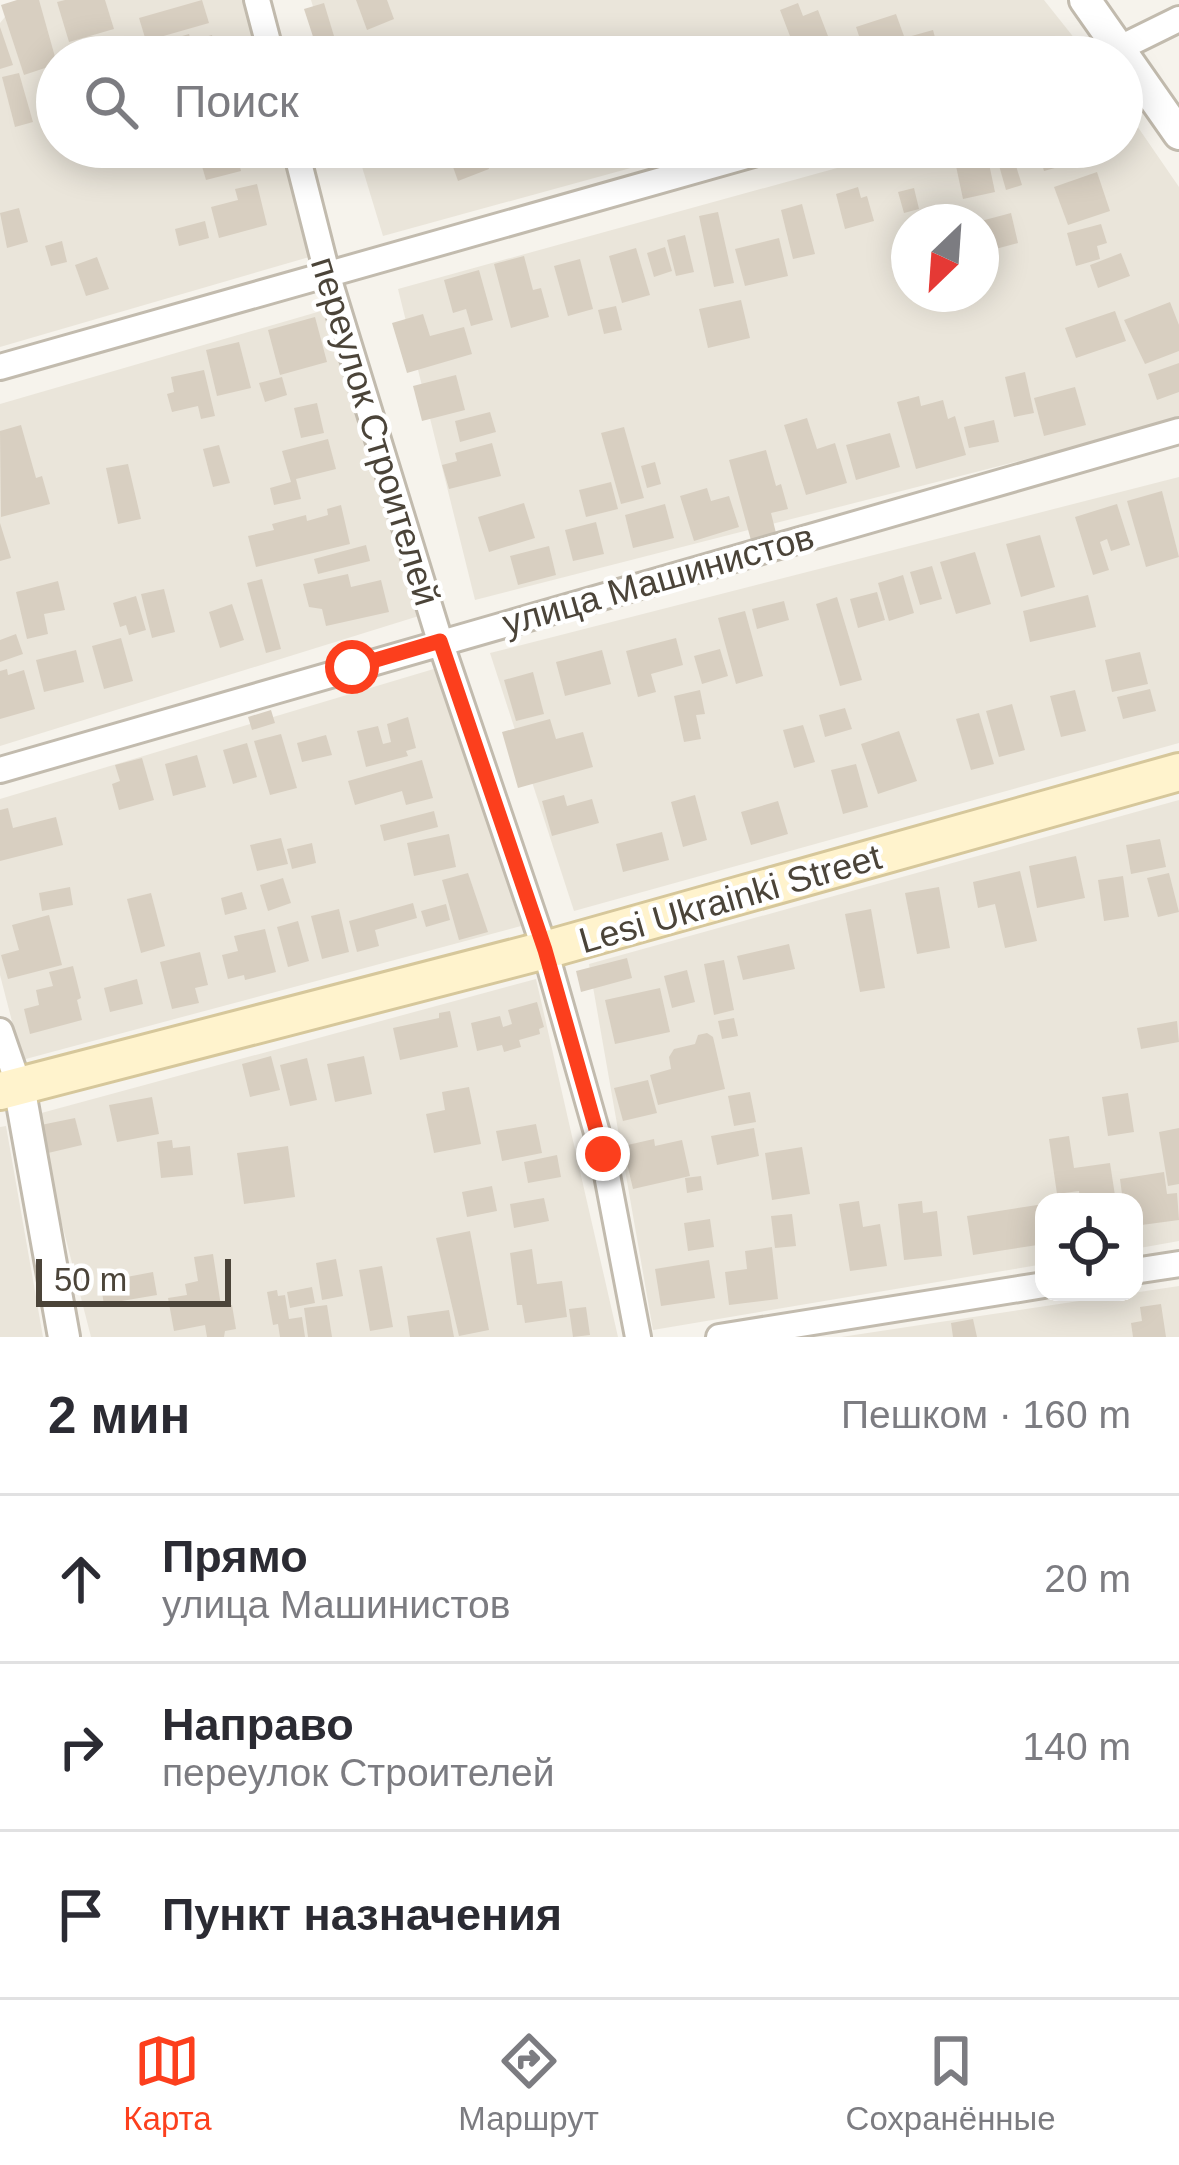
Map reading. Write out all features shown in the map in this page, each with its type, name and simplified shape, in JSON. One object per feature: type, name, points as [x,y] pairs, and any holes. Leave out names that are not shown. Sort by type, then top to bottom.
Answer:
[{"type":"main road","name":"Lesi Ukrainki Street","points":[[9,1088],[545,950],[1179,772]]},
{"type":"street","points":[[257,0],[266,36]]},
{"type":"street","points":[[1085,0],[1111,36]]},
{"type":"street","points":[[1143,37],[1179,19]]},
{"type":"street","points":[[1143,82],[1179,134]]},
{"type":"street","name":"переулок Строителей","points":[[300,168],[328,277],[440,641],[545,950],[603,1154],[638,1337]]},
{"type":"street","points":[[0,368],[705,168]]},
{"type":"street","name":"улица Машинистов","points":[[0,770],[1179,430]]},
{"type":"street","points":[[0,1031],[64,1337]]},
{"type":"street","points":[[1143,1270],[1179,1264]]},
{"type":"street","points":[[719,1337],[1035,1287]]},
{"type":"shaded area","points":[[19,0],[246,0],[258,36],[36,36],[36,168],[302,168],[330,251],[0,347],[0,23]]},
{"type":"shaded area","points":[[311,0],[1044,0],[1073,36],[322,36]]},
{"type":"shaded area","points":[[1143,135],[1179,187],[1179,420],[475,600],[398,289],[837,168],[1143,168]]},
{"type":"shaded area","points":[[362,168],[631,168],[383,236]]},
{"type":"shaded area","points":[[345,304],[422,615],[0,746],[0,404]]},
{"type":"shaded area","points":[[1179,477],[1179,743],[574,911],[490,653]]},
{"type":"shaded area","points":[[437,668],[521,926],[22,1060],[0,975],[0,799]]},
{"type":"shaded area","points":[[1179,800],[1179,1241],[1143,1247],[1143,1193],[1035,1193],[1035,1266],[653,1330],[589,964]]},
{"type":"shaded area","points":[[536,979],[618,1337],[91,1337],[34,1115]]},
{"type":"shaded area","points":[[6,1126],[43,1337],[0,1337],[0,1127]]},
{"type":"shaded area","points":[[1179,1286],[1179,1337],[841,1337],[1080,1301],[1143,1301],[1143,1291]]},
{"type":"building","points":[[39,0],[49,36],[36,36],[36,71],[24,75],[1,5]]},
{"type":"building","points":[[105,0],[114,29],[67,36],[57,2]]},
{"type":"building","points":[[202,0],[209,23],[164,36],[144,36],[139,18]]},
{"type":"building","points":[[356,0],[387,0],[394,19],[367,30]]},
{"type":"building","points":[[324,3],[334,36],[313,36],[304,9]]},
{"type":"building","points":[[798,3],[803,16],[818,10],[828,36],[790,36],[780,10]]},
{"type":"building","points":[[896,14],[904,36],[859,36],[856,27]]},
{"type":"building","points":[[0,27],[13,65],[0,69]]},
{"type":"building","points":[[19,73],[33,122],[15,127],[2,77]]},
{"type":"building","points":[[203,168],[240,168],[241,171],[206,180]]},
{"type":"building","points":[[453,168],[489,168],[489,169],[458,181]]},
{"type":"building","points":[[956,168],[990,168],[995,192],[963,199]]},
{"type":"building","points":[[1000,168],[1017,168],[1022,185],[1006,190]]},
{"type":"building","points":[[1097,172],[1110,211],[1068,225],[1054,187]]},
{"type":"building","points":[[257,184],[267,225],[219,238],[211,207],[238,200],[235,189]]},
{"type":"building","points":[[858,187],[861,198],[867,196],[874,221],[845,229],[836,194]]},
{"type":"building","points":[[914,188],[918,204],[901,204],[898,192]]},
{"type":"building","points":[[802,204],[815,254],[793,259],[781,210]]},
{"type":"building","points":[[19,208],[28,242],[7,248],[0,213]]},
{"type":"building","points":[[718,212],[734,283],[714,287],[699,216]]},
{"type":"building","points":[[1011,213],[1018,243],[999,248],[999,216]]},
{"type":"building","points":[[205,221],[209,238],[179,246],[175,229]]},
{"type":"building","points":[[1101,224],[1107,243],[1097,246],[1100,259],[1076,266],[1067,233]]},
{"type":"building","points":[[685,235],[694,272],[676,276],[667,240]]},
{"type":"building","points":[[779,238],[788,276],[745,286],[735,249]]},
{"type":"building","points":[[62,241],[67,262],[51,266],[45,246]]},
{"type":"building","points":[[665,247],[672,271],[654,277],[647,253]]},
{"type":"building","points":[[636,248],[650,295],[622,303],[609,256]]},
{"type":"building","points":[[1121,253],[1130,276],[1098,288],[1090,265]]},
{"type":"building","points":[[524,256],[533,290],[541,288],[549,317],[511,328],[494,264]]},
{"type":"building","points":[[97,257],[109,289],[86,296],[75,265]]},
{"type":"building","points":[[580,259],[593,309],[568,316],[554,266]]},
{"type":"building","points":[[479,270],[493,320],[471,326],[466,309],[453,313],[444,280]]},
{"type":"building","points":[[741,300],[750,338],[708,348],[699,309]]},
{"type":"building","points":[[1170,302],[1179,325],[1179,351],[1145,364],[1124,320]]},
{"type":"building","points":[[616,306],[622,330],[604,334],[598,310]]},
{"type":"building","points":[[1115,311],[1126,341],[1076,358],[1065,328]]},
{"type":"building","points":[[423,314],[430,336],[464,327],[472,354],[407,373],[392,323]]},
{"type":"building","points":[[315,317],[327,362],[280,375],[268,330]]},
{"type":"building","points":[[239,342],[251,388],[217,396],[206,350]]},
{"type":"building","points":[[1179,363],[1179,392],[1157,400],[1148,374]]},
{"type":"building","points":[[204,370],[215,416],[201,419],[198,406],[172,412],[167,394],[174,392],[171,377]]},
{"type":"building","points":[[1025,372],[1034,413],[1014,417],[1005,377]]},
{"type":"building","points":[[456,375],[465,410],[422,421],[413,386]]},
{"type":"building","points":[[282,377],[287,395],[265,402],[259,383]]},
{"type":"building","points":[[1075,387],[1086,425],[1044,436],[1034,398]]},
{"type":"building","points":[[919,396],[921,406],[943,400],[948,419],[955,416],[966,455],[916,469],[897,402]]},
{"type":"building","points":[[317,403],[324,433],[301,438],[294,408]]},
{"type":"building","points":[[490,412],[496,432],[460,442],[455,421]]},
{"type":"building","points":[[807,418],[817,449],[835,443],[847,483],[806,495],[784,425]]},
{"type":"building","points":[[994,420],[999,442],[969,448],[964,427]]},
{"type":"building","points":[[21,425],[36,478],[42,476],[50,504],[1,517],[0,431]]},
{"type":"building","points":[[624,427],[644,498],[621,504],[601,433]]},
{"type":"building","points":[[890,433],[900,467],[856,480],[846,445]]},
{"type":"building","points":[[328,439],[336,469],[296,479],[301,499],[274,505],[270,488],[291,482],[282,451]]},
{"type":"building","points":[[492,443],[501,476],[449,489],[442,465],[457,461],[455,453]]},
{"type":"building","points":[[219,445],[230,483],[213,487],[203,449]]},
{"type":"building","points":[[766,450],[788,509],[771,513],[777,537],[752,544],[729,460]]},
{"type":"building","points":[[655,462],[661,484],[647,488],[641,466]]},
{"type":"building","points":[[128,464],[141,519],[118,524],[106,468]]},
{"type":"building","points":[[611,482],[618,509],[586,517],[579,490]]},
{"type":"building","points":[[707,488],[711,501],[729,496],[739,527],[694,541],[680,496]]},
{"type":"building","points":[[1162,491],[1179,557],[1146,567],[1127,501]]},
{"type":"building","points":[[524,503],[535,538],[489,552],[478,517]]},
{"type":"building","points":[[665,504],[674,538],[633,548],[625,515]]},
{"type":"building","points":[[1117,504],[1130,545],[1111,551],[1107,539],[1100,542],[1109,570],[1093,575],[1075,517]]},
{"type":"building","points":[[341,505],[350,544],[256,567],[248,536],[306,515],[307,521],[328,515],[327,509]]},
{"type":"building","points":[[596,522],[604,554],[573,561],[565,530]]},
{"type":"building","points":[[0,523],[11,558],[0,561]]},
{"type":"building","points":[[1040,535],[1055,587],[1021,597],[1006,544]]},
{"type":"building","points":[[366,545],[370,561],[318,574],[314,559]]},
{"type":"building","points":[[549,546],[556,575],[518,585],[510,556]]},
{"type":"building","points":[[975,552],[991,604],[956,614],[940,562]]},
{"type":"building","points":[[932,566],[942,599],[920,605],[910,572]]},
{"type":"building","points":[[348,574],[351,587],[381,580],[389,612],[326,626],[322,609],[309,607],[303,584]]},
{"type":"building","points":[[903,575],[914,613],[889,621],[878,583]]},
{"type":"building","points":[[262,579],[281,649],[266,653],[247,583]]},
{"type":"building","points":[[58,581],[65,610],[44,614],[48,634],[27,639],[16,592]]},
{"type":"building","points":[[164,589],[175,632],[152,638],[141,594]]},
{"type":"building","points":[[877,592],[885,620],[858,628],[850,599]]},
{"type":"building","points":[[1088,595],[1096,627],[1030,642],[1023,611]]},
{"type":"building","points":[[136,596],[146,630],[129,635],[126,625],[120,627],[113,603]]},
{"type":"building","points":[[837,597],[862,680],[840,686],[816,604]]},
{"type":"building","points":[[784,601],[789,620],[757,629],[752,609]]},
{"type":"building","points":[[232,604],[244,640],[220,648],[209,612]]},
{"type":"building","points":[[745,611],[763,676],[736,684],[718,618]]},
{"type":"building","points":[[16,634],[23,654],[0,662],[0,640]]},
{"type":"building","points":[[121,638],[133,681],[104,689],[92,646]]},
{"type":"building","points":[[676,638],[683,665],[651,674],[656,692],[638,697],[626,651]]},
{"type":"building","points":[[720,649],[728,676],[702,684],[694,656]]},
{"type":"building","points":[[76,650],[84,682],[44,692],[36,660]]},
{"type":"building","points":[[602,650],[611,684],[565,696],[556,662]]},
{"type":"building","points":[[1140,652],[1148,684],[1112,692],[1105,660]]},
{"type":"building","points":[[7,669],[8,675],[24,670],[35,709],[0,719],[0,671]]},
{"type":"building","points":[[533,672],[544,714],[516,721],[504,680]]},
{"type":"building","points":[[1150,689],[1156,711],[1123,719],[1117,697]]},
{"type":"building","points":[[700,690],[705,714],[696,715],[701,739],[684,742],[674,696]]},
{"type":"building","points":[[1075,690],[1086,731],[1061,737],[1050,696]]},
{"type":"building","points":[[1012,704],[1025,750],[999,757],[986,711]]},
{"type":"building","points":[[845,708],[852,729],[825,737],[819,715]]},
{"type":"building","points":[[271,710],[275,723],[252,730],[248,717]]},
{"type":"building","points":[[979,713],[994,764],[971,770],[956,719]]},
{"type":"building","points":[[408,717],[416,748],[406,751],[408,756],[366,767],[357,731],[378,726],[383,744],[391,742],[387,724]]},
{"type":"building","points":[[550,719],[556,739],[583,732],[593,767],[518,788],[502,732]]},
{"type":"building","points":[[803,725],[815,762],[794,768],[783,730]]},
{"type":"building","points":[[899,731],[917,781],[878,794],[861,744]]},
{"type":"building","points":[[281,734],[297,788],[270,795],[254,741]]},
{"type":"building","points":[[326,735],[332,755],[302,762],[297,743]]},
{"type":"building","points":[[247,743],[257,777],[233,784],[223,750]]},
{"type":"building","points":[[197,755],[206,787],[173,796],[165,764]]},
{"type":"building","points":[[142,758],[154,800],[119,810],[112,784],[120,781],[115,765]]},
{"type":"building","points":[[422,760],[433,798],[406,805],[402,791],[355,805],[348,781]]},
{"type":"building","points":[[856,764],[868,807],[843,814],[831,770]]},
{"type":"building","points":[[564,795],[567,806],[592,799],[599,823],[552,836],[542,801]]},
{"type":"building","points":[[695,795],[707,840],[683,847],[671,802]]},
{"type":"building","points":[[778,801],[788,834],[751,845],[741,812]]},
{"type":"building","points":[[8,808],[13,828],[56,817],[63,845],[0,861],[0,810]]},
{"type":"building","points":[[434,811],[438,827],[384,841],[380,825]]},
{"type":"building","points":[[662,832],[669,860],[623,872],[616,844]]},
{"type":"building","points":[[449,834],[456,867],[414,876],[407,843]]},
{"type":"building","points":[[281,838],[288,864],[257,871],[250,845]]},
{"type":"building","points":[[1160,839],[1166,867],[1131,874],[1126,845]]},
{"type":"building","points":[[312,843],[316,863],[292,869],[287,849]]},
{"type":"building","points":[[1076,856],[1085,898],[1037,908],[1029,866]]},
{"type":"building","points":[[1020,871],[1037,941],[1005,948],[995,904],[978,908],[973,882]]},
{"type":"building","points":[[468,873],[488,932],[459,940],[442,880]]},
{"type":"building","points":[[1169,873],[1179,912],[1158,917],[1147,878]]},
{"type":"building","points":[[1123,876],[1129,917],[1104,921],[1098,880]]},
{"type":"building","points":[[283,878],[291,903],[268,911],[260,885]]},
{"type":"building","points":[[70,887],[73,905],[42,911],[39,893]]},
{"type":"building","points":[[939,887],[950,948],[917,954],[905,893]]},
{"type":"building","points":[[242,892],[247,909],[225,915],[221,898]]},
{"type":"building","points":[[151,893],[165,946],[141,953],[127,899]]},
{"type":"building","points":[[413,903],[417,918],[375,930],[379,946],[357,952],[349,921]]},
{"type":"building","points":[[446,904],[450,920],[426,927],[421,911]]},
{"type":"building","points":[[339,909],[349,952],[322,959],[311,916]]},
{"type":"building","points":[[871,909],[885,988],[860,992],[845,914]]},
{"type":"building","points":[[49,915],[62,965],[8,979],[1,955],[19,950],[12,925]]},
{"type":"building","points":[[298,921],[309,961],[288,967],[277,927]]},
{"type":"building","points":[[265,929],[276,972],[228,979],[222,955],[238,951],[234,936]]},
{"type":"building","points":[[789,944],[795,969],[743,980],[737,956]]},
{"type":"building","points":[[200,952],[208,985],[195,988],[199,1003],[172,1009],[160,962]]},
{"type":"building","points":[[627,958],[632,978],[581,992],[576,971]]},
{"type":"building","points":[[724,960],[734,1010],[714,1015],[704,964]]},
{"type":"building","points":[[73,966],[82,1020],[30,1034],[24,1009],[39,1005],[36,990],[53,986],[49,972]]},
{"type":"building","points":[[687,970],[695,1002],[672,1008],[664,976]]},
{"type":"building","points":[[137,979],[143,1004],[110,1012],[104,988]]},
{"type":"building","points":[[660,988],[670,1032],[615,1044],[605,1000]]},
{"type":"building","points":[[537,1002],[544,1027],[540,1034],[519,1040],[521,1047],[504,1052],[502,1045],[477,1051],[471,1023],[500,1016],[503,1027],[512,1024],[508,1010]]},
{"type":"building","points":[[450,1011],[458,1047],[400,1060],[393,1028]]},
{"type":"building","points":[[734,1018],[738,1036],[722,1039],[718,1021]]},
{"type":"building","points":[[1177,1021],[1179,1042],[1141,1049],[1137,1028]]},
{"type":"building","points":[[698,1035],[713,1037],[725,1089],[658,1105],[650,1075],[671,1069],[669,1057],[674,1049],[695,1044]]},
{"type":"building","points":[[271,1056],[280,1090],[250,1097],[242,1064]]},
{"type":"building","points":[[364,1056],[372,1094],[335,1102],[327,1064]]},
{"type":"building","points":[[307,1058],[317,1100],[290,1106],[280,1065]]},
{"type":"building","points":[[648,1080],[657,1113],[623,1121],[614,1088]]},
{"type":"building","points":[[469,1087],[481,1144],[434,1153],[426,1114],[445,1110],[442,1092]]},
{"type":"building","points":[[750,1092],[756,1122],[734,1126],[728,1096]]},
{"type":"building","points":[[1128,1093],[1134,1132],[1108,1136],[1102,1097]]},
{"type":"building","points":[[152,1097],[159,1134],[117,1142],[109,1105]]},
{"type":"building","points":[[75,1118],[82,1145],[48,1153],[41,1125]]},
{"type":"building","points":[[536,1124],[542,1153],[502,1161],[496,1131]]},
{"type":"building","points":[[754,1128],[759,1156],[717,1165],[711,1136]]},
{"type":"building","points":[[1179,1128],[1179,1184],[1168,1186],[1159,1132]]},
{"type":"building","points":[[1069,1136],[1074,1168],[1110,1163],[1115,1193],[1057,1193],[1049,1139]]},
{"type":"building","points":[[654,1139],[655,1146],[682,1140],[690,1176],[633,1189],[623,1146]]},
{"type":"building","points":[[172,1140],[173,1148],[190,1146],[193,1175],[161,1178],[157,1142]]},
{"type":"building","points":[[288,1146],[295,1197],[244,1204],[237,1153]]},
{"type":"building","points":[[802,1147],[810,1194],[772,1200],[765,1153]]},
{"type":"building","points":[[557,1155],[561,1177],[528,1183],[524,1162]]},
{"type":"building","points":[[1164,1172],[1167,1194],[1177,1193],[1179,1220],[1143,1225],[1143,1193],[1122,1193],[1120,1179]]},
{"type":"building","points":[[701,1176],[703,1190],[687,1193],[685,1178]]},
{"type":"building","points":[[492,1186],[497,1211],[467,1217],[462,1192]]},
{"type":"building","points":[[544,1198],[549,1221],[514,1228],[510,1204]]},
{"type":"building","points":[[859,1201],[863,1227],[880,1224],[887,1266],[850,1271],[839,1204]]},
{"type":"building","points":[[922,1201],[923,1213],[937,1211],[942,1256],[904,1260],[898,1204]]},
{"type":"building","points":[[1035,1205],[1035,1245],[973,1255],[967,1216]]},
{"type":"building","points":[[792,1214],[796,1246],[775,1248],[771,1216]]},
{"type":"building","points":[[710,1219],[714,1247],[688,1251],[684,1223]]},
{"type":"building","points":[[470,1231],[489,1330],[459,1336],[436,1238]]},
{"type":"building","points":[[772,1247],[778,1299],[729,1305],[725,1272],[747,1269],[745,1251]]},
{"type":"building","points":[[532,1249],[537,1284],[562,1281],[567,1317],[525,1323],[522,1305],[517,1305],[510,1253]]},
{"type":"building","points":[[213,1254],[221,1306],[232,1305],[236,1329],[225,1331],[224,1337],[207,1337],[205,1325],[174,1331],[168,1298],[187,1295],[185,1284],[198,1281],[194,1257]]},
{"type":"building","points":[[336,1259],[343,1296],[322,1300],[316,1263]]},
{"type":"building","points":[[709,1260],[715,1298],[661,1306],[655,1269]]},
{"type":"building","points":[[382,1266],[393,1327],[370,1331],[359,1270]]},
{"type":"building","points":[[153,1272],[157,1295],[104,1304],[100,1282]]},
{"type":"building","points":[[312,1287],[315,1303],[290,1308],[287,1292]]},
{"type":"building","points":[[277,1290],[278,1296],[285,1295],[289,1319],[302,1317],[305,1337],[280,1337],[267,1292]]},
{"type":"building","points":[[1161,1304],[1166,1337],[1133,1337],[1131,1323],[1142,1321],[1140,1307]]},
{"type":"building","points":[[327,1305],[332,1337],[308,1337],[304,1308]]},
{"type":"building","points":[[586,1307],[590,1335],[573,1337],[569,1309]]},
{"type":"building","points":[[449,1310],[454,1337],[410,1337],[407,1316]]},
{"type":"building","points":[[973,1319],[977,1337],[953,1337],[951,1323]]},
{"type":"route","points":[[352,667],[440,641],[545,950],[603,1154]]}]
